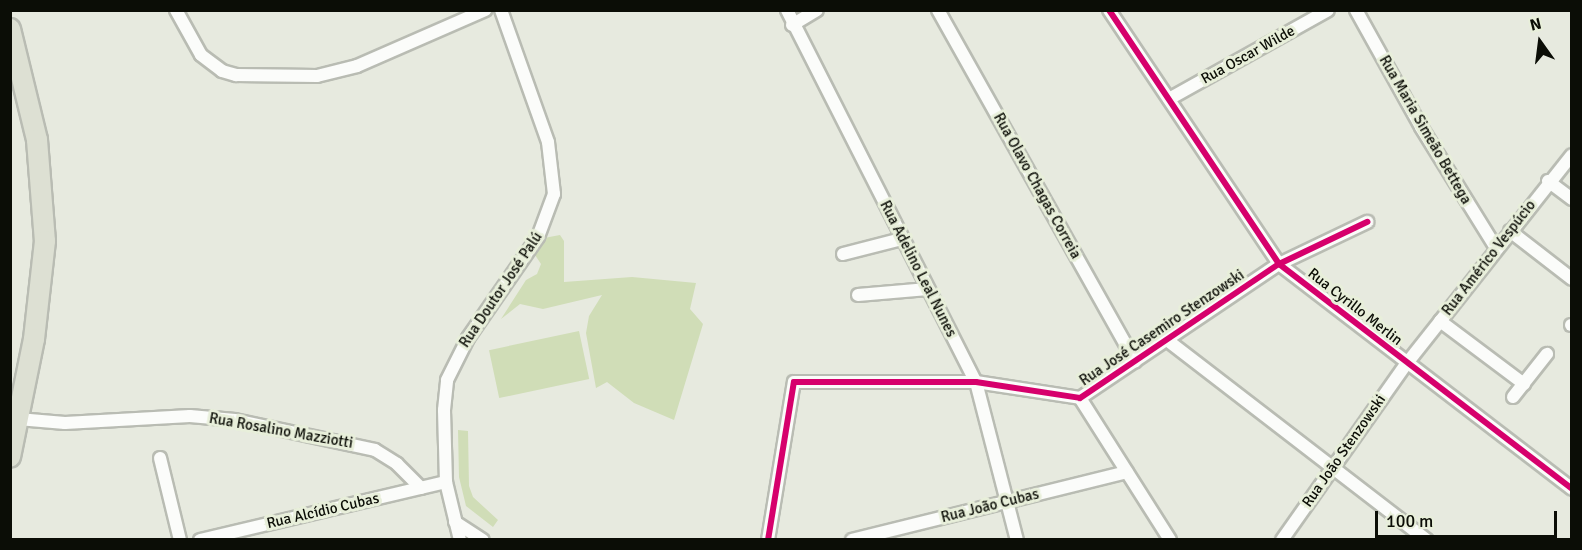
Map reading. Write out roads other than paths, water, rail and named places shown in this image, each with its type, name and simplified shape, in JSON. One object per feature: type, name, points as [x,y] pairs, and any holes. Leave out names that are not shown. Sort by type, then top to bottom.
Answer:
[{"type":"main road","points":[[10,29],[32,118],[44,198],[42,284],[18,380],[18,419],[10,456]]},
{"type":"street","points":[[176,10],[201,55],[222,71],[317,76],[357,66],[485,10]]},
{"type":"street","name":"Rua Doutor José Palú","points":[[459,540],[446,482],[444,410],[447,380],[468,338],[538,237],[554,194],[549,142],[501,10]]},
{"type":"street","name":"Rua Adelino Leal Nunes","points":[[787,10],[792,25],[976,382],[1017,540]]},
{"type":"street","points":[[792,25],[817,10]]},
{"type":"street","name":"Rua Olavo Chagas Correia","points":[[938,10],[1135,361]]},
{"type":"street","name":"Rua Cyrillo Merlin","points":[[1109,10],[1279,264],[1572,489]]},
{"type":"street","name":"Rua Oscar Wilde","points":[[1169,99],[1328,10]]},
{"type":"street","name":"Rua Maria Simeão Bettega","points":[[1356,10],[1421,127],[1496,248]]},
{"type":"street","name":"Rua Américo Vespúcio","points":[[1407,363],[1548,181],[1572,155]]},
{"type":"street","points":[[1548,181],[1572,199]]},
{"type":"street","name":"Rua José Casemiro Stenzowski","points":[[768,540],[794,382],[976,382],[1080,398],[1279,264],[1367,222]]},
{"type":"street","points":[[1510,231],[1572,279]]},
{"type":"street","points":[[843,254],[902,239]]},
{"type":"street","points":[[858,295],[928,289]]},
{"type":"street","points":[[1440,321],[1524,384]]},
{"type":"street","points":[[1167,340],[1427,540]]},
{"type":"street","points":[[1513,398],[1547,354]]},
{"type":"street","name":"Rua João Stenzowski","points":[[1282,540],[1407,363]]},
{"type":"street","points":[[1080,398],[1170,540]]},
{"type":"street","name":"Rua Rosalino Mazziotti","points":[[18,419],[66,423],[190,416],[235,420],[375,450],[397,464],[421,488]]},
{"type":"street","points":[[160,458],[180,540]]},
{"type":"street","name":"Rua João Cubas","points":[[852,540],[1127,472]]},
{"type":"street","name":"Rua Alcídio Cubas","points":[[200,540],[446,482]]},
{"type":"street","points":[[455,522],[483,540]]}]
